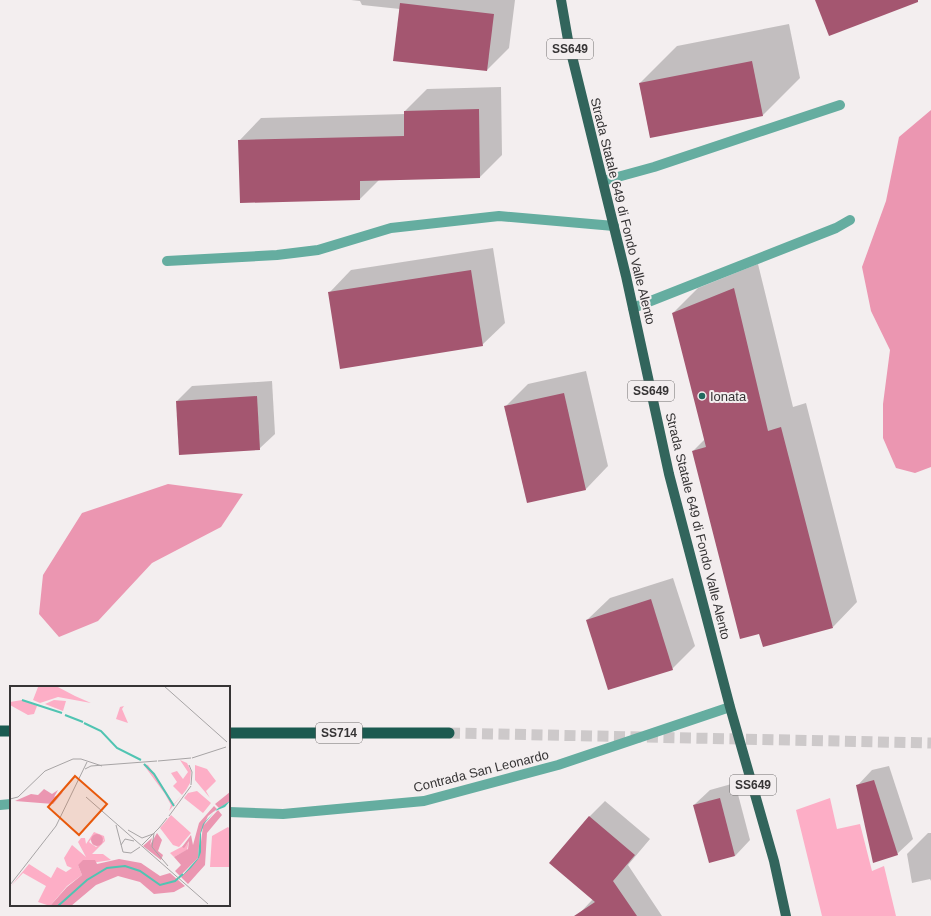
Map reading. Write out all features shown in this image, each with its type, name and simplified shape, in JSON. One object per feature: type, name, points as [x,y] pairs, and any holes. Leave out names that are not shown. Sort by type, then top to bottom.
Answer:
[{"type":"highway","name":"SS714","points":[[230,733],[449,733]]},
{"type":"main road","name":"Strada Statale 649 di Fondo Valle Alento","points":[[561,0],[568,40],[614,226],[669,474],[730,707],[774,861],[786,916]]},
{"type":"street","points":[[603,181],[654,167],[840,105]]},
{"type":"street","points":[[167,261],[272,255],[318,250],[390,228],[499,216],[614,226]]},
{"type":"street","points":[[633,308],[836,228],[850,220]]},
{"type":"street","name":"Contrada San Leonardo","points":[[230,812],[283,814],[424,802],[558,765],[730,707]]},
{"type":"street","points":[[0,805],[10,804]]},
{"type":"shaded area","points":[[931,110],[931,467],[915,473],[896,468],[883,438],[883,404],[890,350],[871,311],[862,267],[886,201],[899,137]]},
{"type":"shaded area","points":[[168,484],[243,494],[221,527],[152,563],[98,621],[59,637],[39,614],[43,575],[82,513]]},
{"type":"shaded area","points":[[830,798],[837,829],[860,824],[872,871],[884,866],[896,916],[822,916],[796,810]]},
{"type":"building","points":[[815,0],[918,0],[918,2],[829,36]]},
{"type":"building","points":[[400,3],[494,14],[487,71],[393,61]]},
{"type":"building","points":[[752,61],[763,116],[650,138],[639,83]]},
{"type":"building","points":[[479,109],[480,178],[360,181],[360,200],[240,203],[238,140],[404,136],[404,111]]},
{"type":"building","points":[[471,270],[483,346],[340,369],[328,292]]},
{"type":"building","points":[[734,288],[768,431],[781,427],[833,628],[763,647],[759,634],[740,639],[692,451],[706,447],[672,313]]},
{"type":"building","points":[[564,393],[586,490],[527,503],[504,406]]},
{"type":"building","points":[[257,396],[260,450],[179,455],[176,401]]},
{"type":"building","points":[[651,599],[673,670],[608,690],[586,620]]},
{"type":"building","points":[[874,780],[898,855],[873,863],[856,785]]},
{"type":"building","points":[[720,798],[735,856],[709,863],[693,805]]},
{"type":"building","points":[[589,816],[635,855],[613,881],[637,916],[574,916],[595,902],[549,863]]},
{"type":"tunnel","points":[[449,733],[931,743]]},
{"type":"place","name":"Ionata","points":[[702,396]]}]
